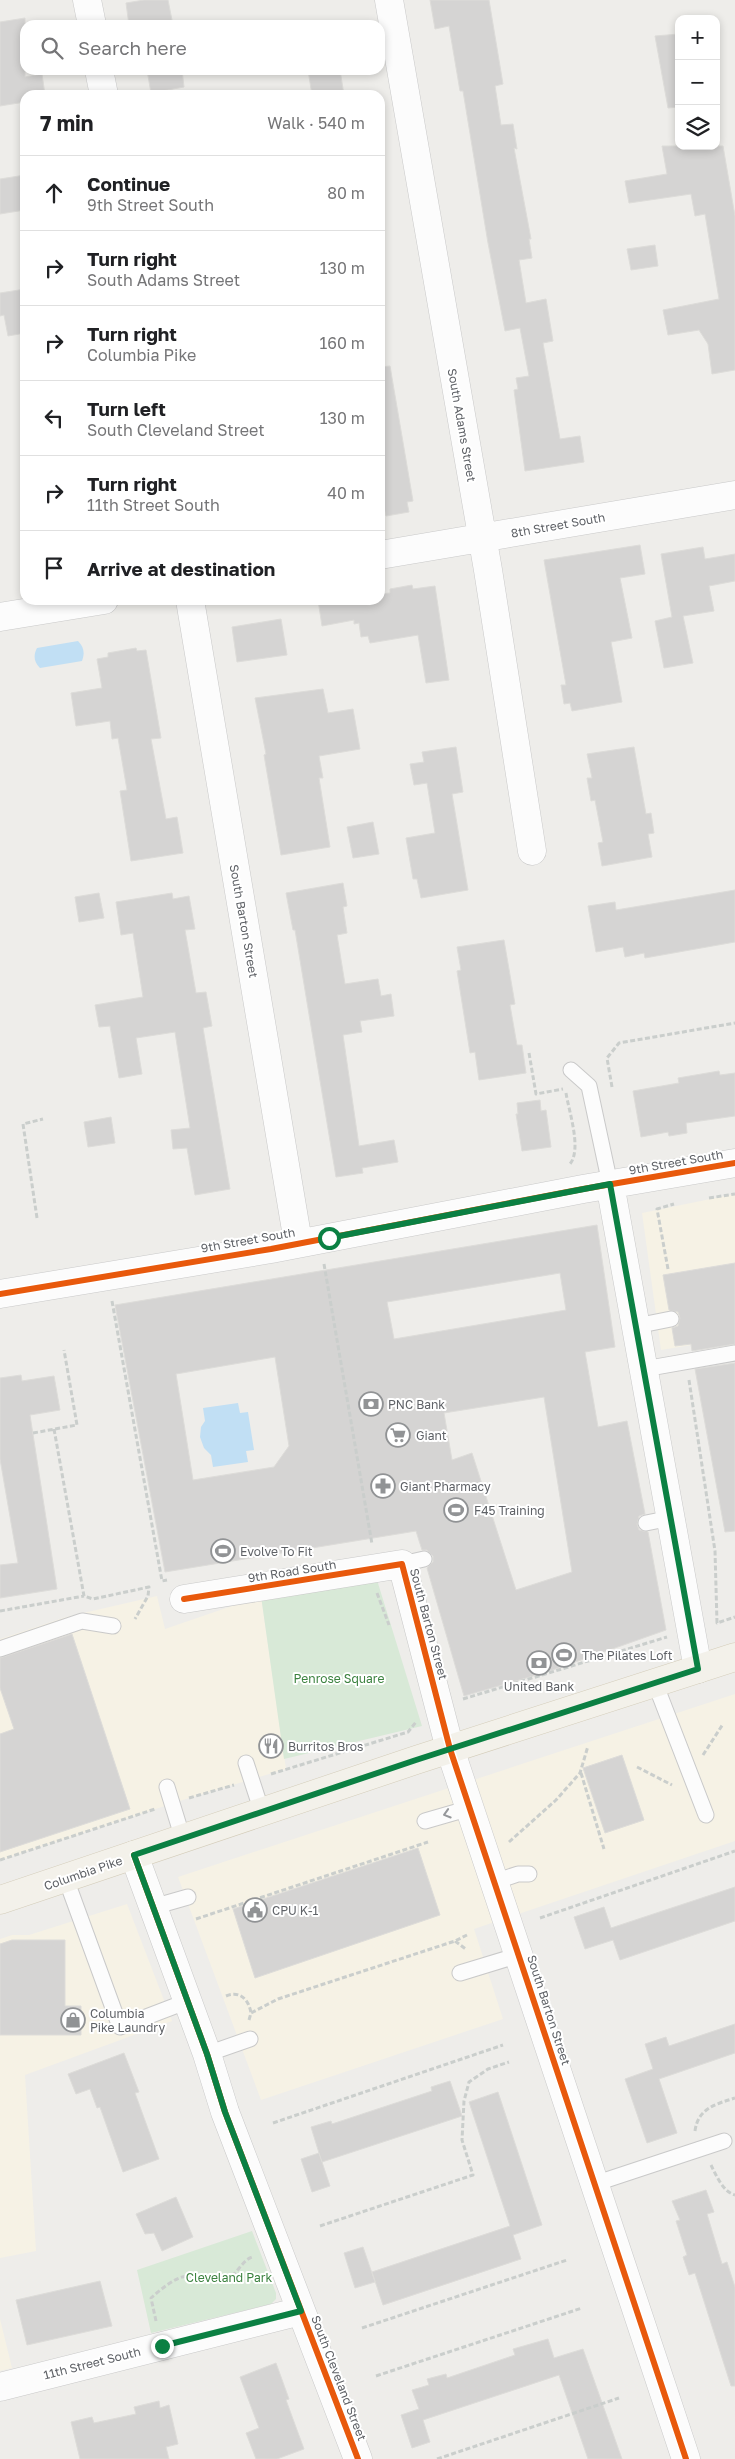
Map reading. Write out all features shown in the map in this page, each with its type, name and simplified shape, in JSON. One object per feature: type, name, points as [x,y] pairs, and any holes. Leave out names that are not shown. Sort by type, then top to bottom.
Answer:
[{"type":"main road","name":"Columbia Pike","points":[[0,1900],[450,1749],[735,1657]]},
{"type":"street","points":[[87,0],[91,20]]},
{"type":"street","name":"South Adams Street","points":[[389,0],[482,538],[532,851]]},
{"type":"street","points":[[100,75],[103,90]]},
{"type":"street","name":"8th Street South","points":[[385,553],[735,495]]},
{"type":"street","points":[[0,618],[75,605]]},
{"type":"street","name":"South Barton Street","points":[[191,605],[298,1242]]},
{"type":"street","name":"9th Street South","points":[[0,1294],[735,1163]]},
{"type":"street","points":[[610,1184],[644,1369],[658,1520],[698,1669]]},
{"type":"street","name":"South Barton Street","points":[[394,1570],[450,1749],[686,2459]]},
{"type":"street","name":"9th Road South","points":[[181,1589],[394,1570]]},
{"type":"street","name":"South Cleveland Street","points":[[134,1855],[207,2054],[225,2112],[358,2459]]},
{"type":"street","name":"11th Street South","points":[[0,2387],[301,2311]]},
{"type":"lane","points":[[571,1070],[589,1086],[610,1184]]},
{"type":"lane","points":[[636,1326],[670,1319]]},
{"type":"lane","points":[[644,1369],[735,1353]]},
{"type":"lane","points":[[0,1649],[82,1621],[114,1626]]},
{"type":"lane","points":[[655,1683],[706,1815]]},
{"type":"lane","points":[[246,1763],[262,1812]]},
{"type":"lane","points":[[167,1787],[184,1839]]},
{"type":"lane","points":[[425,1821],[470,1808]]},
{"type":"lane","points":[[494,1882],[518,1874],[529,1874]]},
{"type":"lane","points":[[66,1878],[120,2027],[188,2001]]},
{"type":"lane","points":[[153,1907],[188,1897]]},
{"type":"lane","points":[[460,1972],[519,1955]]},
{"type":"lane","points":[[207,2054],[249,2033]]},
{"type":"lane","points":[[594,2184],[724,2141]]},
{"type":"path","points":[[614,1097],[607,1058],[619,1042],[735,1023]]},
{"type":"path","points":[[529,1053],[536,1094],[565,1088],[576,1148],[575,1158],[569,1167]]},
{"type":"path","points":[[37,1218],[23,1124],[42,1119]]},
{"type":"path","points":[[709,1198],[735,1194]]},
{"type":"path","points":[[668,1269],[657,1209],[674,1204]]},
{"type":"path","points":[[324,1264],[394,1570],[377,1592],[390,1629]]},
{"type":"path","points":[[111,1298],[162,1580],[181,1589]]},
{"type":"path","points":[[33,1432],[77,1425],[64,1350]]},
{"type":"path","points":[[688,1374],[715,1551],[717,1624],[735,1618]]},
{"type":"path","points":[[54,1429],[84,1596]]},
{"type":"path","points":[[0,1611],[84,1596],[93,1598],[149,1587],[148,1596],[135,1618]]},
{"type":"path","points":[[463,1705],[456,1701],[669,1636]]},
{"type":"path","points":[[186,1799],[408,1732],[418,1718]]},
{"type":"path","points":[[691,1776],[723,1724]]},
{"type":"path","points":[[508,1842],[556,1800],[580,1773],[588,1746]]},
{"type":"path","points":[[637,1766],[701,1800]]},
{"type":"path","points":[[580,1773],[604,1849]]},
{"type":"path","points":[[0,1860],[158,1808]]},
{"type":"path","points":[[196,1919],[429,1842]]},
{"type":"path","points":[[540,1918],[735,1851]]},
{"type":"path","points":[[251,2013],[278,1999],[456,1942],[467,1935]]},
{"type":"path","points":[[456,1942],[472,1953]]},
{"type":"path","points":[[226,1996],[232,1993],[240,1995],[249,2002],[251,2013],[249,2033]]},
{"type":"path","points":[[273,2123],[503,2045]]},
{"type":"path","points":[[320,2226],[473,2174],[462,2140],[464,2101],[468,2082],[488,2070],[509,2062]]},
{"type":"path","points":[[735,2098],[711,2106],[700,2114],[694,2138],[717,2177],[730,2194],[735,2195]]},
{"type":"path","points":[[150,2298],[185,2276],[219,2280],[229,2278],[245,2260]]},
{"type":"path","points":[[362,2328],[567,2260]]},
{"type":"path","points":[[376,2376],[582,2308]]},
{"type":"path","points":[[437,2459],[619,2398]]},
{"type":"shaded area","points":[[735,1194],[735,1338],[661,1350],[642,1213]]},
{"type":"shaded area","points":[[157,1596],[165,1629],[261,1596],[286,1769],[186,1799],[0,1860],[0,1639],[66,1617]]},
{"type":"shaded area","points":[[735,1694],[735,1841],[474,1929],[503,2019],[261,2100],[178,1877]]},
{"type":"shaded area","points":[[127,1904],[172,2021],[25,2075],[36,2251],[0,2258],[0,1939],[12,1935],[29,1935]]},
{"type":"shaded area","points":[[0,2319],[12,2368],[0,2371]]},
{"type":"green space","name":"Penrose Square","points":[[377,1580],[422,1726],[284,1759],[261,1596]]},
{"type":"green space","name":"Cleveland Park","points":[[252,2231],[276,2293],[276,2299],[271,2304],[151,2333],[137,2270]]},
{"type":"water","points":[[78,641],[83,650],[82,661],[40,668],[36,663],[35,654],[37,648]]},
{"type":"water","points":[[238,1403],[240,1413],[248,1412],[254,1450],[246,1451],[248,1462],[213,1467],[211,1455],[204,1448],[200,1437],[201,1427],[205,1421],[203,1408]]},
{"type":"building","points":[[144,0],[168,0],[172,20],[128,20],[126,3]]},
{"type":"building","points":[[430,0],[489,0],[503,84],[495,86],[501,125],[513,124],[517,149],[514,148],[531,239],[529,239],[532,258],[519,260],[526,303],[546,299],[553,341],[543,343],[560,439],[580,436],[584,462],[525,471],[514,390],[518,389],[516,378],[529,376],[520,328],[505,331],[488,243],[463,91],[460,91],[449,26],[435,29]]},
{"type":"building","points":[[25,18],[25,20],[20,20],[20,75],[25,75],[25,77],[42,75],[44,90],[20,90],[20,103],[0,106],[0,22]]},
{"type":"building","points":[[675,34],[675,107],[668,108],[655,36]]},
{"type":"building","points":[[148,75],[183,75],[184,87],[168,90],[150,90]]},
{"type":"building","points":[[309,75],[341,75],[343,90],[311,90]]},
{"type":"building","points":[[662,146],[675,146],[675,150],[720,150],[720,146],[723,146],[735,216],[735,370],[712,374],[708,344],[699,330],[668,335],[663,310],[719,299],[705,214],[695,216],[691,194],[629,203],[625,181],[667,174]]},
{"type":"building","points":[[20,176],[20,211],[0,214],[0,179]]},
{"type":"building","points":[[655,245],[658,266],[631,270],[627,249]]},
{"type":"building","points":[[20,290],[20,334],[8,336],[4,315],[0,316],[0,293]]},
{"type":"building","points":[[385,366],[390,366],[413,501],[407,502],[409,512],[386,516],[385,512]]},
{"type":"building","points":[[640,545],[645,574],[620,578],[632,638],[611,642],[622,702],[572,711],[570,703],[564,704],[561,685],[566,685],[544,560]]},
{"type":"building","points":[[703,547],[705,559],[735,554],[735,581],[709,586],[714,611],[683,616],[693,663],[664,668],[655,621],[672,617],[661,554]]},
{"type":"building","points":[[412,585],[413,589],[435,586],[449,680],[426,683],[418,635],[370,643],[368,636],[361,637],[359,623],[354,624],[354,620],[322,626],[319,605],[385,605],[385,594],[390,593],[390,589]]},
{"type":"building","points":[[281,619],[287,655],[237,662],[232,627]]},
{"type":"building","points":[[136,648],[137,651],[146,650],[161,738],[151,739],[166,819],[177,817],[183,853],[131,861],[120,791],[127,790],[118,738],[112,739],[110,721],[76,726],[71,693],[102,688],[97,659],[108,657],[108,653]]},
{"type":"building","points":[[323,689],[328,713],[353,709],[360,749],[319,756],[323,778],[319,778],[330,847],[281,855],[264,755],[266,754],[255,698]]},
{"type":"building","points":[[456,747],[463,792],[452,794],[468,890],[421,898],[417,879],[413,879],[406,838],[435,833],[427,783],[414,785],[410,764],[424,762],[422,752]]},
{"type":"building","points":[[634,747],[646,814],[651,813],[654,833],[648,834],[652,857],[602,866],[598,843],[603,842],[595,800],[591,801],[587,778],[592,778],[587,754]]},
{"type":"building","points":[[373,822],[379,854],[353,858],[347,827]]},
{"type":"building","points":[[343,883],[347,906],[343,907],[347,933],[337,935],[345,984],[378,979],[381,996],[391,994],[394,1016],[360,1021],[362,1032],[343,1035],[359,1146],[394,1140],[398,1162],[362,1168],[363,1173],[336,1177],[295,930],[293,930],[286,893]]},
{"type":"building","points":[[735,890],[735,942],[645,958],[644,953],[625,957],[623,947],[596,952],[588,906],[615,902],[616,910]]},
{"type":"building","points":[[99,893],[104,918],[79,922],[75,897]]},
{"type":"building","points":[[172,893],[173,899],[189,896],[195,929],[185,930],[196,993],[206,992],[212,1026],[203,1028],[230,1189],[195,1195],[187,1148],[173,1149],[171,1130],[190,1128],[175,1032],[136,1038],[142,1074],[119,1078],[110,1026],[99,1027],[95,1005],[143,997],[133,933],[121,935],[116,902]]},
{"type":"building","points":[[504,940],[515,1004],[510,1005],[517,1045],[522,1045],[526,1073],[479,1080],[475,1052],[470,1053],[457,971],[461,970],[457,947]]},
{"type":"building","points":[[719,1071],[720,1075],[735,1073],[735,1116],[686,1123],[687,1133],[669,1136],[668,1132],[641,1137],[633,1091],[679,1083],[678,1078]]},
{"type":"building","points":[[540,1100],[541,1111],[546,1110],[551,1147],[522,1151],[516,1114],[518,1114],[517,1103]]},
{"type":"building","points":[[111,1117],[115,1143],[88,1147],[84,1122]]},
{"type":"building","points":[[597,1225],[615,1347],[585,1352],[598,1427],[627,1421],[645,1514],[639,1516],[637,1524],[639,1530],[648,1532],[666,1630],[547,1672],[464,1696],[427,1568],[433,1562],[433,1556],[427,1550],[422,1550],[416,1531],[165,1572],[115,1305]],"holes":[[[560,1273],[566,1310],[394,1339],[387,1302]],[[275,1357],[289,1446],[274,1467],[193,1480],[176,1374]],[[544,1397],[572,1572],[516,1590],[472,1453],[452,1460],[444,1413]]]},
{"type":"building","points":[[735,1263],[735,1344],[692,1351],[691,1344],[675,1346],[672,1328],[678,1326],[680,1318],[678,1312],[669,1310],[663,1275]]},
{"type":"building","points":[[735,1363],[735,1531],[725,1532],[695,1369]]},
{"type":"building","points":[[21,1375],[22,1381],[54,1376],[60,1410],[30,1415],[57,1589],[0,1598],[0,1565],[18,1563],[0,1459],[0,1378]]},
{"type":"building","points":[[72,1634],[130,1809],[0,1852],[0,1734],[14,1729],[0,1688],[0,1658]]},
{"type":"building","points":[[622,1755],[644,1820],[605,1833],[583,1768]]},
{"type":"building","points":[[418,1848],[440,1915],[255,1978],[233,1909]]},
{"type":"building","points":[[735,1887],[735,1921],[620,1960],[613,1940],[585,1949],[574,1917],[604,1907],[611,1928]]},
{"type":"building","points":[[12,1940],[65,1940],[65,2006],[81,2006],[81,2035],[0,2035],[0,1944]]},
{"type":"building","points":[[735,2024],[735,2053],[659,2079],[677,2133],[647,2143],[625,2079],[653,2069],[645,2044],[666,2037],[669,2046]]},
{"type":"building","points":[[124,2053],[139,2092],[135,2093],[159,2159],[123,2172],[100,2107],[97,2108],[90,2089],[76,2094],[68,2074]]},
{"type":"building","points":[[450,2081],[462,2116],[322,2162],[311,2127],[331,2121],[332,2124],[432,2091],[431,2087]]},
{"type":"building","points":[[498,2092],[542,2225],[513,2235],[521,2259],[383,2305],[372,2272],[510,2226],[469,2102]]},
{"type":"building","points":[[319,2153],[330,2186],[312,2192],[301,2159]]},
{"type":"building","points":[[706,2190],[714,2212],[707,2214],[722,2264],[727,2262],[735,2287],[735,2386],[731,2386],[695,2273],[689,2275],[683,2257],[687,2255],[676,2221],[680,2220],[672,2201]]},
{"type":"building","points":[[176,2197],[193,2237],[162,2251],[154,2233],[145,2234],[136,2214]]},
{"type":"building","points":[[363,2247],[375,2282],[355,2288],[344,2253]]},
{"type":"building","points":[[100,2281],[112,2326],[27,2345],[16,2300]]},
{"type":"building","points":[[548,2339],[554,2358],[583,2349],[622,2459],[588,2459],[559,2375],[423,2420],[430,2442],[412,2448],[401,2415],[419,2409],[412,2390],[429,2385],[427,2379],[446,2374],[447,2378],[515,2355],[513,2349]]},
{"type":"building","points":[[276,2363],[289,2399],[286,2400],[304,2449],[277,2459],[256,2459],[246,2433],[259,2428],[240,2377]]},
{"type":"building","points":[[159,2401],[160,2408],[169,2405],[178,2444],[166,2447],[169,2459],[80,2459],[71,2422],[92,2417],[94,2423],[136,2414],[134,2407]]},
{"type":"cycle path","points":[[0,1294],[271,1249],[583,1189],[735,1163]]},
{"type":"cycle path","points":[[184,1599],[402,1564],[450,1749],[686,2459]]},
{"type":"cycle path","points":[[134,1855],[207,2054],[225,2112],[358,2459]]},
{"type":"place","name":"PNC Bank","points":[[371,1404]]},
{"type":"place","name":"Giant","points":[[398,1435]]},
{"type":"place","name":"Giant Pharmacy","points":[[383,1486]]},
{"type":"place","name":"F45 Training","points":[[456,1510]]},
{"type":"place","name":"Evolve To Fit","points":[[223,1551]]},
{"type":"place","name":"The Pilates Loft","points":[[564,1655]]},
{"type":"place","name":"United Bank","points":[[539,1663]]},
{"type":"place","name":"Burritos Bros","points":[[271,1746]]},
{"type":"place","name":"CPU K-1","points":[[255,1910]]},
{"type":"place","name":"Columbia Pike Laundry","points":[[73,2020]]},
{"type":"route","points":[[162,2346],[301,2311],[225,2112],[207,2054],[134,1855],[416,1760],[698,1669],[610,1184],[329,1238]]}]
